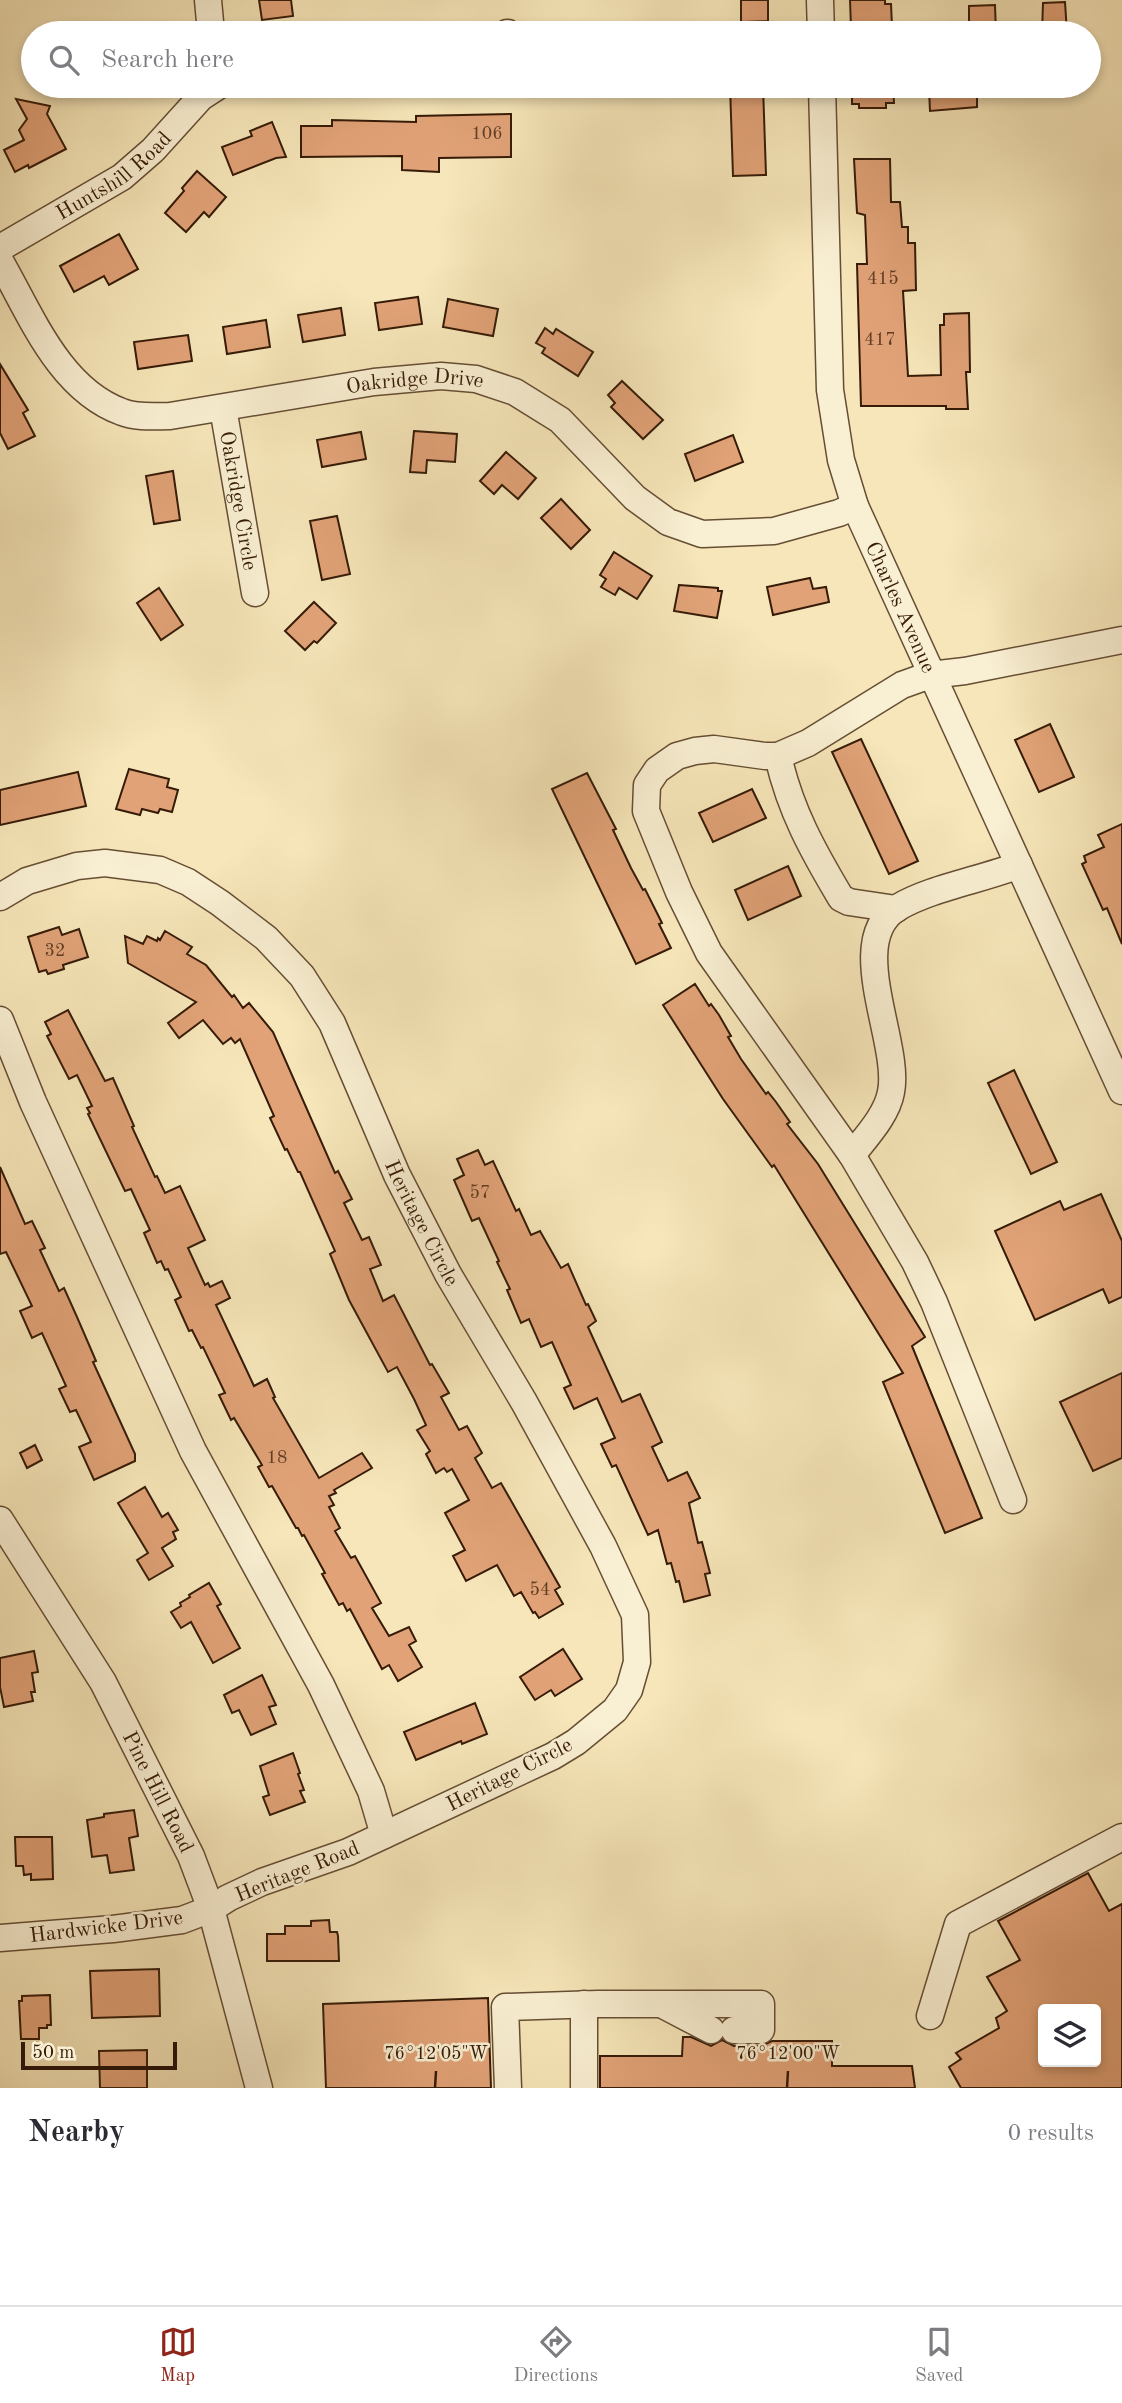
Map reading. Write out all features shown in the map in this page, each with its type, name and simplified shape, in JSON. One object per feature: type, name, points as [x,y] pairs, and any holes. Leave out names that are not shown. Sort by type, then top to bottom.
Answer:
[{"type":"street","points":[[208,0],[210,21]]},
{"type":"street","points":[[820,0],[821,21]]},
{"type":"street","name":"Huntshill Road","points":[[0,248],[122,177],[153,150],[200,98]]},
{"type":"street","name":"Charles Avenue","points":[[822,98],[830,390],[841,460],[855,506],[930,675],[1122,1091]]},
{"type":"street","name":"Oakridge Drive","points":[[0,261],[57,360],[84,390],[122,412],[170,416],[373,382],[441,376],[476,379],[515,392],[560,420],[635,498],[668,522],[702,534],[774,531],[855,506]]},
{"type":"street","name":"Oakridge Circle","points":[[223,408],[255,593]]},
{"type":"street","points":[[1013,1500],[915,1262],[852,1155],[709,953],[679,892],[646,811],[647,785],[657,770],[677,756],[695,751],[714,749],[778,756],[808,743],[902,685],[930,675],[965,671],[1122,640]]},
{"type":"street","points":[[778,756],[785,790],[810,847],[841,898],[849,902],[896,909]]},
{"type":"street","name":"Heritage Circle","points":[[0,897],[27,881],[77,866],[105,863],[160,870],[188,882],[220,903],[266,938],[302,976],[332,1023],[397,1175],[423,1225],[603,1546],[635,1615],[637,1662],[629,1690],[615,1710],[576,1742],[553,1756],[384,1835]]},
{"type":"street","points":[[852,1155],[883,1112],[892,1088],[893,1062],[877,993],[875,968],[877,934],[883,919],[922,896],[1019,865]]},
{"type":"street","points":[[0,1020],[33,1102],[193,1451],[321,1685],[371,1791],[384,1835]]},
{"type":"street","name":"Pine Hill Road","points":[[0,1520],[103,1682],[191,1856],[211,1909],[259,2088]]},
{"type":"street","name":"Heritage Road","points":[[211,1909],[262,1882],[348,1852],[384,1835]]},
{"type":"street","points":[[930,2016],[958,1924],[1122,1837]]},
{"type":"street","name":"Hardwicke Drive","points":[[0,1938],[168,1922],[182,1920],[211,1909]]},
{"type":"street","points":[[508,2088],[505,2007],[584,2004],[660,2004],[706,2004],[761,2004],[761,2030],[722,2030],[660,2004]]},
{"type":"street","points":[[584,2004],[584,2088]]},
{"type":"building","points":[[259,0],[291,0],[293,16],[262,20]]},
{"type":"building","points":[[741,0],[768,0],[768,21],[741,21]]},
{"type":"building","points":[[850,0],[885,0],[885,4],[891,4],[892,21],[851,21]]},
{"type":"building","points":[[1065,2],[1066,21],[1042,21],[1043,3]]},
{"type":"building","points":[[995,5],[996,21],[969,21],[969,6]]},
{"type":"building","points":[[730,98],[763,98],[766,175],[733,176]]},
{"type":"building","points":[[852,98],[894,98],[894,103],[886,103],[886,108],[859,108],[859,104],[852,104]]},
{"type":"building","points":[[929,98],[977,98],[977,107],[930,111]]},
{"type":"building","points":[[16,99],[50,106],[47,114],[66,149],[29,168],[28,165],[15,172],[4,150],[24,140],[19,130],[27,119]]},
{"type":"building","points":[[511,114],[511,157],[439,158],[439,172],[402,170],[402,156],[301,157],[301,126],[332,126],[332,120],[416,122],[416,116]]},
{"type":"building","points":[[272,122],[286,157],[276,158],[233,175],[222,147],[252,136],[250,131]]},
{"type":"building","points":[[854,159],[890,159],[891,202],[900,202],[902,227],[908,227],[908,243],[915,243],[916,290],[903,291],[908,376],[941,375],[940,325],[944,325],[944,314],[969,313],[970,372],[966,372],[968,409],[946,409],[946,406],[861,406],[857,264],[867,264],[865,215],[857,213]]},
{"type":"building","points":[[197,171],[226,197],[209,217],[204,212],[186,232],[165,213]]},
{"type":"building","points":[[119,234],[138,269],[109,285],[104,276],[74,292],[60,266]]},
{"type":"building","points":[[418,297],[422,324],[379,330],[375,303]]},
{"type":"building","points":[[448,299],[498,309],[493,336],[443,327]]},
{"type":"building","points":[[341,308],[345,335],[303,342],[298,315]]},
{"type":"building","points":[[266,320],[270,347],[227,354],[223,327]]},
{"type":"building","points":[[545,328],[553,334],[556,329],[593,352],[578,376],[542,353],[545,348],[536,343]]},
{"type":"building","points":[[188,335],[192,361],[138,369],[134,342]]},
{"type":"building","points":[[0,364],[28,410],[23,413],[35,436],[8,449],[0,433]]},
{"type":"building","points":[[622,381],[663,420],[643,439],[611,407],[615,403],[608,395]]},
{"type":"building","points":[[414,431],[457,434],[455,462],[427,460],[426,473],[410,472]]},
{"type":"building","points":[[361,432],[366,459],[322,467],[317,440]]},
{"type":"building","points":[[733,435],[743,462],[695,481],[685,454]]},
{"type":"building","points":[[506,452],[536,478],[518,499],[502,485],[494,494],[480,481]]},
{"type":"building","points":[[173,471],[180,520],[154,524],[146,476]]},
{"type":"building","points":[[561,499],[590,530],[571,549],[541,518]]},
{"type":"building","points":[[337,516],[350,574],[322,580],[310,521]]},
{"type":"building","points":[[614,552],[652,576],[637,599],[619,588],[615,595],[601,587],[606,579],[600,575]]},
{"type":"building","points":[[810,578],[813,589],[826,587],[829,602],[773,615],[767,587]]},
{"type":"building","points":[[679,585],[718,588],[718,591],[722,591],[717,618],[674,611]]},
{"type":"building","points":[[159,588],[183,625],[161,640],[137,603]]},
{"type":"building","points":[[314,602],[336,623],[317,643],[314,641],[305,650],[285,631]]},
{"type":"building","points":[[1050,724],[1074,777],[1039,792],[1015,740]]},
{"type":"building","points":[[861,739],[918,861],[889,874],[832,752]]},
{"type":"building","points":[[129,769],[169,779],[167,787],[178,790],[172,812],[160,809],[158,813],[142,809],[140,815],[116,809]]},
{"type":"building","points":[[78,772],[86,806],[0,825],[0,790]]},
{"type":"building","points":[[587,773],[616,829],[613,830],[631,868],[662,923],[659,924],[671,948],[636,964],[552,789]]},
{"type":"building","points":[[752,789],[766,818],[713,842],[699,813]]},
{"type":"building","points":[[1122,824],[1122,944],[1107,908],[1103,910],[1082,864],[1086,862],[1084,856],[1104,847],[1098,835]]},
{"type":"building","points":[[788,866],[801,896],[748,920],[735,890]]},
{"type":"building","points":[[59,927],[62,935],[79,929],[88,957],[63,965],[64,969],[48,974],[46,970],[39,972],[28,937]]},
{"type":"building","points":[[165,931],[192,947],[187,954],[206,965],[243,1008],[249,1003],[273,1032],[335,1173],[338,1171],[352,1199],[344,1203],[362,1240],[369,1237],[381,1265],[370,1269],[383,1301],[394,1295],[430,1365],[432,1364],[449,1393],[441,1397],[459,1430],[467,1426],[482,1453],[475,1458],[492,1488],[501,1483],[560,1587],[555,1590],[563,1604],[539,1618],[521,1592],[514,1596],[497,1565],[466,1581],[453,1556],[465,1550],[445,1513],[469,1500],[452,1469],[447,1472],[444,1468],[436,1473],[426,1454],[430,1451],[417,1430],[426,1425],[414,1399],[397,1367],[388,1372],[349,1300],[330,1254],[335,1251],[300,1172],[287,1149],[285,1150],[270,1118],[274,1116],[240,1039],[235,1043],[231,1038],[223,1044],[203,1020],[179,1038],[168,1023],[196,1002],[128,963],[125,936],[143,944],[147,936],[160,940]]},
{"type":"building","points":[[695,984],[709,1006],[711,1004],[719,1015],[741,1059],[766,1094],[768,1092],[776,1102],[790,1122],[787,1124],[818,1164],[925,1337],[912,1346],[982,1518],[945,1533],[883,1382],[903,1373],[774,1165],[772,1167],[723,1099],[663,1005]]},
{"type":"building","points":[[68,1010],[105,1081],[113,1078],[134,1126],[132,1127],[165,1193],[180,1186],[205,1240],[188,1248],[205,1285],[208,1283],[210,1287],[222,1281],[230,1298],[216,1305],[254,1386],[267,1379],[275,1397],[273,1398],[319,1478],[362,1453],[372,1468],[334,1490],[336,1493],[329,1496],[334,1505],[329,1507],[340,1528],[335,1531],[351,1558],[355,1556],[381,1603],[372,1608],[389,1636],[409,1627],[416,1641],[409,1645],[422,1667],[398,1681],[389,1665],[382,1669],[350,1609],[347,1611],[343,1603],[339,1605],[304,1535],[296,1528],[272,1486],[269,1487],[258,1467],[262,1465],[234,1418],[231,1420],[219,1395],[225,1393],[203,1347],[201,1348],[192,1330],[189,1331],[175,1300],[181,1297],[168,1269],[165,1270],[161,1261],[157,1263],[144,1233],[150,1230],[131,1189],[125,1191],[88,1114],[90,1113],[87,1108],[92,1106],[77,1075],[69,1079],[47,1036],[51,1034],[45,1022]]},
{"type":"building","points":[[1014,1070],[1057,1162],[1031,1174],[988,1083]]},
{"type":"building","points":[[478,1150],[485,1165],[493,1161],[516,1211],[519,1209],[531,1235],[540,1231],[561,1268],[568,1264],[596,1321],[588,1327],[622,1402],[640,1394],[662,1442],[652,1447],[668,1481],[687,1472],[700,1498],[689,1503],[698,1543],[702,1542],[710,1573],[705,1574],[710,1595],[684,1602],[671,1563],[667,1564],[658,1530],[648,1535],[616,1465],[612,1467],[601,1444],[615,1438],[597,1398],[574,1409],[564,1388],[571,1385],[552,1342],[541,1347],[529,1319],[521,1323],[507,1290],[510,1289],[497,1262],[499,1261],[479,1218],[472,1221],[454,1180],[464,1175],[457,1159]]},
{"type":"building","points":[[0,1167],[25,1224],[32,1221],[45,1248],[40,1250],[59,1291],[64,1288],[96,1361],[93,1362],[135,1454],[135,1461],[94,1480],[79,1447],[91,1442],[76,1410],[70,1412],[59,1389],[66,1386],[42,1333],[32,1338],[20,1311],[32,1306],[6,1252],[0,1254]]},
{"type":"building","points":[[1101,1194],[1122,1241],[1122,1297],[1109,1303],[1103,1289],[1035,1320],[995,1231],[1060,1201],[1064,1210]]},
{"type":"building","points":[[1122,1373],[1122,1458],[1093,1471],[1060,1402]]},
{"type":"building","points":[[35,1445],[42,1460],[27,1468],[20,1453]]},
{"type":"building","points":[[145,1487],[162,1517],[168,1513],[178,1530],[173,1532],[176,1539],[162,1548],[173,1566],[149,1580],[137,1560],[148,1553],[118,1503]]},
{"type":"building","points":[[209,1583],[221,1604],[217,1606],[240,1648],[213,1663],[191,1622],[181,1628],[171,1612],[181,1606],[180,1603],[190,1597],[189,1595]]},
{"type":"building","points":[[563,1649],[582,1679],[555,1696],[551,1690],[535,1700],[520,1677]]},
{"type":"building","points":[[34,1651],[38,1672],[32,1673],[35,1692],[31,1692],[33,1701],[4,1707],[0,1687],[0,1658]]},
{"type":"building","points":[[262,1675],[276,1705],[269,1707],[276,1724],[251,1735],[239,1710],[232,1713],[224,1695]]},
{"type":"building","points":[[475,1703],[487,1734],[462,1744],[461,1741],[416,1760],[404,1732]]},
{"type":"building","points":[[293,1753],[304,1790],[300,1791],[305,1802],[270,1815],[263,1797],[269,1795],[260,1766]]},
{"type":"building","points":[[134,1810],[138,1836],[129,1838],[134,1870],[110,1873],[107,1855],[92,1857],[87,1820],[104,1817],[104,1814]]},
{"type":"building","points":[[15,1837],[52,1837],[53,1879],[31,1880],[31,1874],[24,1875],[23,1866],[16,1866]]},
{"type":"building","points":[[1088,1873],[1109,1911],[1122,1904],[1122,2088],[961,2088],[949,2067],[961,2059],[956,2053],[999,2028],[996,2018],[1007,2011],[987,1977],[1020,1960],[998,1921]]},
{"type":"building","points":[[329,1920],[330,1932],[337,1932],[338,1936],[339,1961],[267,1961],[267,1934],[285,1934],[285,1926],[311,1926],[311,1921]]},
{"type":"building","points":[[159,1969],[160,2016],[92,2018],[90,1971]]},
{"type":"building","points":[[50,1995],[51,2025],[39,2028],[39,2039],[21,2039],[19,2001],[22,2001],[22,1996]]},
{"type":"building","points":[[488,1998],[491,2088],[326,2088],[323,2004]]},
{"type":"building","points":[[683,2037],[691,2037],[711,2046],[722,2040],[734,2046],[761,2046],[772,2041],[832,2041],[832,2066],[912,2066],[915,2088],[600,2088],[600,2056],[682,2056]]},
{"type":"building","points":[[147,2050],[147,2088],[100,2088],[99,2051]]}]
